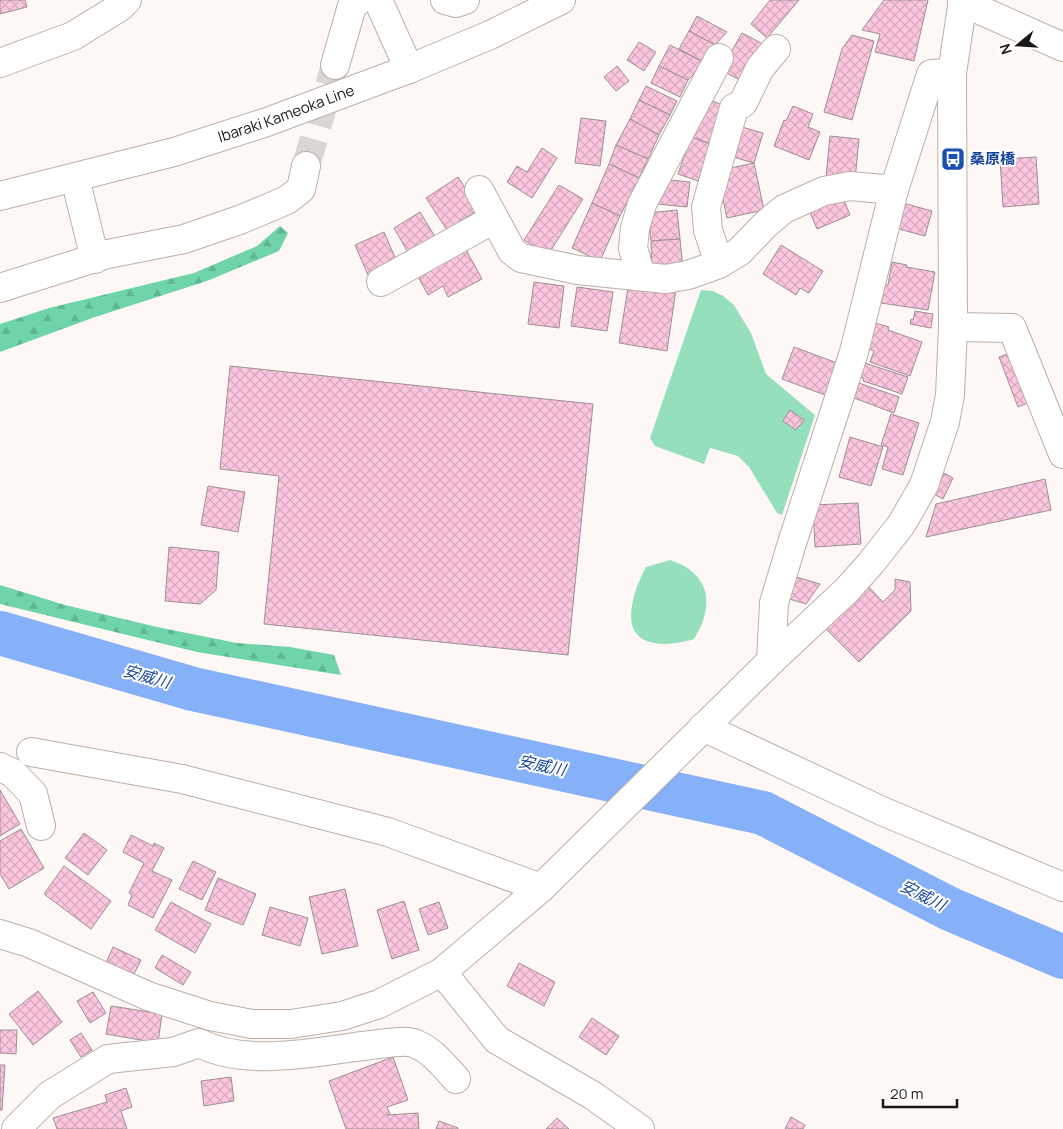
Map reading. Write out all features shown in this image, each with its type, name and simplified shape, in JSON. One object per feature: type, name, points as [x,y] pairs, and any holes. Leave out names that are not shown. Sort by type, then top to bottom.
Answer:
[{"type":"street","points":[[0,63],[73,36],[120,7],[126,0]]},
{"type":"street","points":[[335,65],[352,6],[359,0]]},
{"type":"street","points":[[378,0],[409,69]]},
{"type":"street","points":[[445,0],[456,3],[465,0]]},
{"type":"street","name":"Ibaraki Kameoka Line","points":[[0,196],[174,152],[267,122],[409,69],[490,35],[561,0]]},
{"type":"street","points":[[0,934],[29,943],[148,996],[210,1016],[252,1024],[291,1024],[342,1016],[379,1004],[442,972],[541,888],[771,660],[847,590],[901,525],[924,485],[945,422],[950,394],[954,327],[952,73],[962,1],[1063,47]]},
{"type":"street","points":[[719,264],[708,230],[706,207],[734,108],[743,103],[760,68],[776,49]]},
{"type":"street","points":[[641,276],[633,248],[635,228],[642,204],[720,58]]},
{"type":"street","points":[[771,660],[774,603],[854,352],[894,190],[931,74],[952,73]]},
{"type":"street","points":[[0,288],[108,254],[184,240],[242,219],[287,200],[301,189],[306,166]]},
{"type":"street","points":[[75,178],[95,259]]},
{"type":"street","points":[[480,190],[512,251],[521,258],[578,270],[666,279],[688,275],[719,264],[740,252],[766,224],[784,209],[824,191],[850,186],[894,190]]},
{"type":"street","points":[[381,282],[494,219]]},
{"type":"street","points":[[954,327],[1012,328],[1063,454]]},
{"type":"street","points":[[698,733],[1063,887]]},
{"type":"street","points":[[31,752],[182,779],[388,832],[541,888]]},
{"type":"street","points":[[0,767],[14,773],[33,794],[41,826]]},
{"type":"street","points":[[442,972],[497,1040],[592,1095],[640,1129]]},
{"type":"street","points":[[199,1043],[210,1016]]},
{"type":"street","points":[[16,1129],[50,1095],[108,1058],[173,1052],[199,1043],[212,1050],[247,1057],[394,1043],[415,1043],[433,1054],[456,1079]]},
{"type":"green space","points":[[280,226],[288,233],[279,251],[207,281],[95,317],[0,352],[0,324],[49,308],[194,273],[257,246]]},
{"type":"green space","points":[[701,290],[713,291],[734,305],[751,333],[766,374],[815,415],[782,515],[777,513],[749,467],[738,456],[710,448],[704,464],[655,446],[650,438]]},
{"type":"green space","points":[[670,560],[694,573],[701,582],[705,592],[705,615],[694,639],[672,644],[655,643],[641,638],[636,633],[631,618],[633,600],[646,567]]},
{"type":"green space","points":[[0,585],[65,605],[157,627],[237,643],[290,647],[334,655],[341,675],[197,652],[0,604]]},
{"type":"building","points":[[0,0],[25,0],[27,7],[0,14]]},
{"type":"building","points":[[770,0],[799,0],[767,38],[751,24]]},
{"type":"building","points":[[884,0],[928,0],[914,61],[875,52],[880,34],[862,30]]},
{"type":"building","points":[[697,16],[727,32],[715,45],[689,31]]},
{"type":"building","points":[[689,31],[715,45],[705,63],[679,49]]},
{"type":"building","points":[[742,33],[763,44],[742,81],[721,70]]},
{"type":"building","points":[[852,35],[874,41],[852,120],[824,112],[842,49]]},
{"type":"building","points":[[639,42],[656,52],[644,71],[627,60]]},
{"type":"building","points":[[670,45],[705,63],[688,80],[659,66]]},
{"type":"building","points":[[617,66],[629,81],[616,91],[604,77]]},
{"type":"building","points":[[659,66],[688,80],[680,97],[651,83]]},
{"type":"building","points":[[646,86],[677,101],[670,115],[639,100]]},
{"type":"building","points":[[705,98],[725,106],[711,144],[691,137]]},
{"type":"building","points":[[639,100],[670,115],[659,135],[630,119]]},
{"type":"building","points":[[793,106],[813,114],[808,127],[820,132],[809,160],[774,146],[784,120],[786,121]]},
{"type":"building","points":[[581,118],[606,121],[600,166],[575,163]]},
{"type":"building","points":[[630,119],[659,135],[648,159],[616,145]]},
{"type":"building","points":[[742,127],[763,133],[754,163],[733,157]]},
{"type":"building","points":[[830,136],[859,139],[855,180],[826,177]]},
{"type":"building","points":[[691,137],[711,144],[698,181],[678,174]]},
{"type":"building","points":[[616,145],[648,159],[639,178],[609,164]]},
{"type":"building","points":[[542,148],[557,158],[532,198],[507,182],[517,166],[527,172]]},
{"type":"building","points":[[1036,157],[1039,204],[1003,207],[1000,159]]},
{"type":"building","points":[[754,163],[764,210],[727,218],[717,171]]},
{"type":"building","points":[[609,164],[639,178],[620,216],[592,203]]},
{"type":"building","points":[[458,177],[479,209],[447,230],[426,198]]},
{"type":"building","points":[[660,179],[690,182],[687,207],[657,204]]},
{"type":"building","points":[[559,185],[583,199],[548,255],[524,240]]},
{"type":"building","points":[[841,193],[850,215],[817,229],[808,207]]},
{"type":"building","points":[[592,203],[620,216],[600,261],[572,248]]},
{"type":"building","points":[[903,203],[932,211],[925,236],[895,228]]},
{"type":"building","points":[[677,210],[680,239],[651,241],[648,213]]},
{"type":"building","points":[[420,212],[437,240],[410,256],[394,228]]},
{"type":"building","points":[[384,232],[397,262],[368,275],[355,245]]},
{"type":"building","points":[[680,239],[683,269],[652,271],[651,241]]},
{"type":"building","points":[[781,245],[823,271],[809,293],[800,288],[796,295],[763,274]]},
{"type":"building","points":[[464,246],[482,279],[448,297],[443,286],[428,295],[416,273]]},
{"type":"building","points":[[892,262],[907,265],[906,267],[935,272],[928,310],[881,303],[885,285],[888,285]]},
{"type":"building","points":[[534,282],[564,286],[559,328],[528,324]]},
{"type":"building","points":[[629,282],[676,289],[667,351],[619,343]]},
{"type":"building","points":[[577,287],[613,292],[607,331],[571,326]]},
{"type":"building","points":[[915,311],[933,314],[931,328],[910,324]]},
{"type":"building","points":[[875,323],[889,327],[888,330],[922,342],[910,376],[870,362],[874,351],[866,348]]},
{"type":"building","points":[[794,347],[837,363],[825,395],[782,379]]},
{"type":"building","points":[[1016,351],[1035,400],[1018,407],[999,357]]},
{"type":"building","points":[[865,363],[908,377],[902,394],[863,381],[864,379],[860,377]]},
{"type":"building","points":[[230,366],[593,404],[568,655],[264,624],[279,476],[220,469]]},
{"type":"building","points":[[859,383],[899,397],[894,413],[854,398]]},
{"type":"building","points":[[790,410],[804,420],[796,430],[783,421]]},
{"type":"building","points":[[891,414],[919,423],[903,475],[882,469],[888,447],[881,445]]},
{"type":"building","points":[[850,437],[883,447],[871,486],[839,477]]},
{"type":"building","points":[[944,473],[953,478],[943,499],[934,494]]},
{"type":"building","points":[[1045,479],[1051,510],[926,537],[936,504]]},
{"type":"building","points":[[208,486],[245,492],[238,532],[201,525]]},
{"type":"building","points":[[858,503],[861,544],[815,547],[813,505]]},
{"type":"building","points":[[169,547],[219,552],[216,590],[200,604],[165,601]]},
{"type":"building","points":[[793,576],[820,584],[806,604],[786,598]]},
{"type":"building","points":[[895,579],[910,582],[911,611],[859,662],[824,627],[867,585],[883,602],[895,590]]},
{"type":"building","points":[[0,790],[20,824],[0,836]]},
{"type":"building","points":[[21,829],[44,868],[9,889],[0,874],[0,841]]},
{"type":"building","points":[[84,833],[107,850],[88,875],[65,858]]},
{"type":"building","points":[[131,835],[153,846],[154,843],[164,848],[152,871],[172,880],[153,918],[128,905],[132,895],[129,893],[144,863],[123,852]]},
{"type":"building","points":[[193,861],[216,872],[202,900],[179,889]]},
{"type":"building","points":[[64,866],[111,901],[91,929],[44,894]]},
{"type":"building","points":[[218,878],[256,894],[243,925],[205,910]]},
{"type":"building","points":[[345,889],[358,946],[322,954],[309,897]]},
{"type":"building","points":[[404,901],[419,950],[392,959],[377,910]]},
{"type":"building","points":[[171,902],[211,924],[195,953],[155,930]]},
{"type":"building","points":[[439,902],[448,928],[428,935],[419,909]]},
{"type":"building","points":[[270,907],[308,918],[300,946],[262,935]]},
{"type":"building","points":[[113,947],[141,960],[133,976],[106,963]]},
{"type":"building","points":[[162,955],[191,972],[183,985],[155,968]]},
{"type":"building","points":[[519,963],[555,982],[544,1006],[507,986]]},
{"type":"building","points":[[38,991],[62,1022],[33,1045],[9,1014]]},
{"type":"building","points":[[93,992],[106,1013],[90,1023],[77,1001]]},
{"type":"building","points":[[111,1006],[162,1014],[158,1043],[106,1034]]},
{"type":"building","points":[[592,1018],[619,1036],[606,1055],[579,1037]]},
{"type":"building","points":[[0,1030],[17,1030],[16,1054],[0,1053]]},
{"type":"building","points":[[81,1033],[92,1050],[81,1057],[70,1040]]},
{"type":"building","points":[[393,1057],[408,1100],[387,1107],[390,1114],[387,1115],[418,1113],[419,1129],[346,1129],[329,1081]]},
{"type":"building","points":[[0,1065],[5,1065],[2,1110],[0,1110]]},
{"type":"building","points":[[231,1077],[234,1101],[204,1106],[201,1081]]},
{"type":"building","points":[[126,1088],[132,1107],[121,1111],[127,1129],[57,1129],[53,1118],[107,1102],[105,1095]]},
{"type":"building","points":[[791,1117],[805,1125],[803,1129],[785,1129]]},
{"type":"building","points":[[557,1118],[569,1129],[546,1129]]},
{"type":"building","points":[[439,1121],[458,1128],[458,1129],[436,1129]]},
{"type":"waterway","name":"安威川","points":[[0,633],[193,689],[763,813],[950,909],[1063,957]]},
{"type":"tunnel","points":[[306,166],[335,65]]},
{"type":"place","name":"桑原橋","points":[[953,159]]}]
